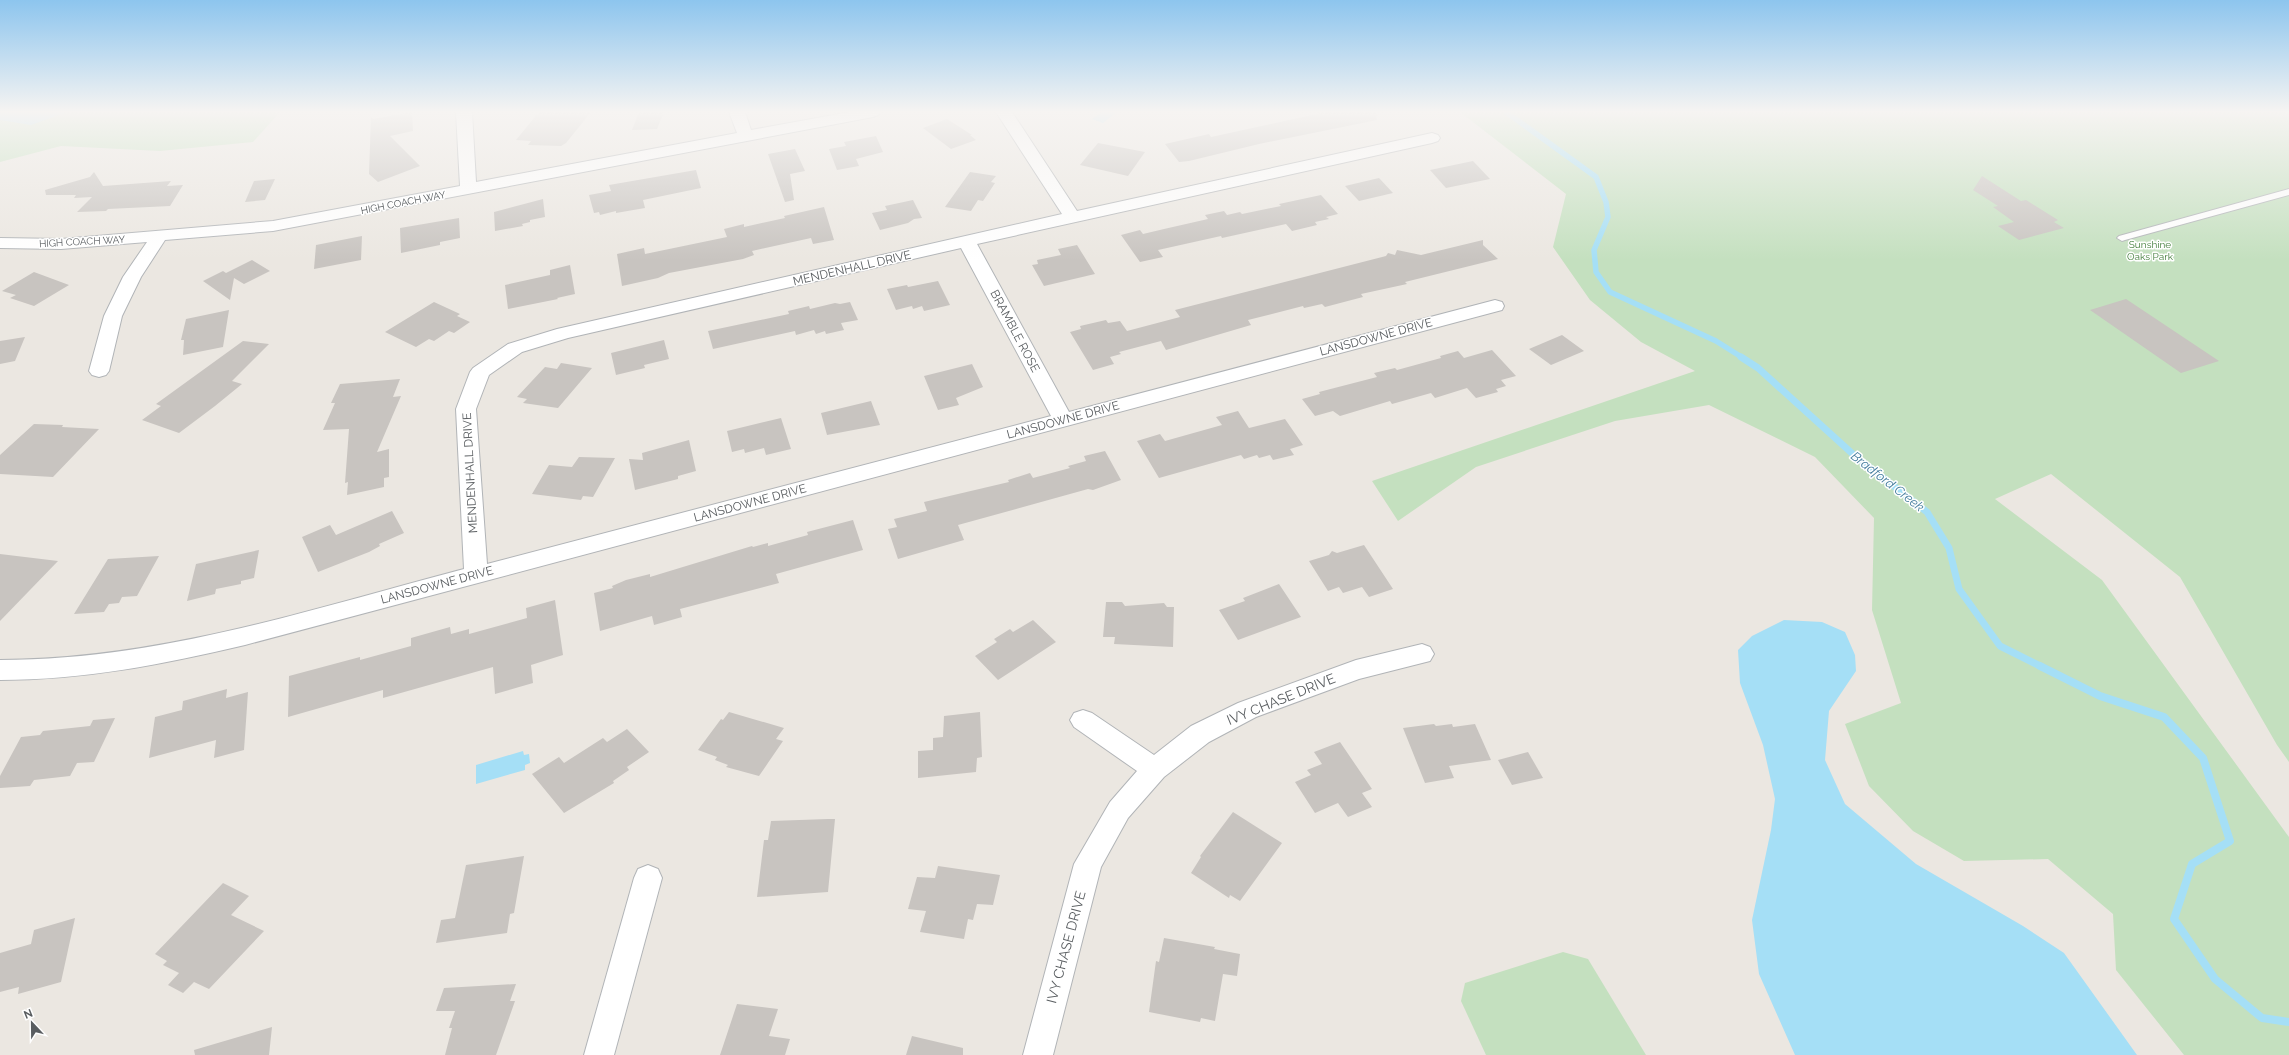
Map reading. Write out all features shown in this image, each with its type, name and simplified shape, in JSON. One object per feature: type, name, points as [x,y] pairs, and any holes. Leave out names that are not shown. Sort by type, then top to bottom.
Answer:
[{"type":"street","points":[[467,161],[468,190]]},
{"type":"street","name":"HIGH COACH WAY","points":[[0,243],[61,244],[159,237],[273,226],[619,161]]},
{"type":"street","points":[[1036,161],[1072,217]]},
{"type":"street","name":"MENDENHALL DRIVE","points":[[476,575],[466,409],[480,372],[515,348],[564,333],[1072,217],[1326,161]]},
{"type":"street","points":[[99,371],[112,316],[132,277],[159,237]]},
{"type":"street","name":"BRAMBLE ROSE","points":[[967,242],[1063,420]]},
{"type":"street","name":"LANSDOWNE DRIVE","points":[[0,670],[88,667],[163,655],[245,636],[1495,306]]},
{"type":"street","name":"IVY CHASE DRIVE","points":[[1038,1055],[1088,864],[1119,810],[1155,769],[1200,734],[1248,710],[1356,670],[1422,654]]},
{"type":"street","points":[[1083,720],[1155,769]]},
{"type":"street","points":[[599,1055],[648,878]]},
{"type":"lane","points":[[2122,238],[2289,192]]},
{"type":"green space","name":"Sunshine Oaks Park","points":[[1524,161],[2289,161],[2289,762],[2277,745],[2180,577],[2051,474],[1995,499],[2102,580],[2289,837],[2289,1055],[2184,1055],[2116,970],[2113,914],[2048,859],[1964,861],[1913,831],[1869,786],[1845,724],[1901,703],[1872,610],[1874,518],[1815,457],[1709,405],[1615,421],[1476,467],[1398,521],[1372,481],[1695,371],[1641,342],[1590,300],[1553,247],[1566,194]]},
{"type":"green space","points":[[1563,952],[1588,959],[1646,1055],[1486,1055],[1461,1001],[1465,983]]},
{"type":"water","points":[[1784,620],[1822,622],[1845,632],[1855,655],[1856,671],[1829,711],[1825,760],[1845,804],[1916,864],[2023,926],[2064,953],[2137,1055],[1795,1055],[1759,974],[1752,920],[1771,830],[1775,799],[1763,745],[1740,683],[1738,650],[1752,636]]},
{"type":"water","points":[[523,751],[524,755],[529,754],[530,763],[525,765],[525,770],[476,784],[476,765]]},
{"type":"building","points":[[369,161],[415,161],[420,166],[378,182],[369,174]]},
{"type":"building","points":[[771,161],[801,161],[805,171],[790,174],[794,200],[785,202]]},
{"type":"building","points":[[834,161],[857,161],[859,166],[837,170]]},
{"type":"building","points":[[1083,161],[1138,161],[1128,176],[1080,165]]},
{"type":"building","points":[[1473,161],[1490,179],[1446,188],[1430,170]]},
{"type":"building","points":[[696,170],[701,188],[643,200],[645,208],[616,213],[616,211],[600,215],[599,212],[594,213],[589,195],[611,191],[609,185]]},
{"type":"building","points":[[94,172],[103,186],[171,181],[167,186],[183,185],[170,206],[108,209],[106,211],[77,212],[92,197],[74,198],[76,195],[46,195],[45,190],[90,177]]},
{"type":"building","points":[[970,172],[996,176],[991,182],[995,183],[983,201],[978,200],[971,211],[945,207]]},
{"type":"building","points":[[1982,176],[2021,201],[2026,200],[2058,220],[2054,222],[2064,228],[2019,240],[1998,226],[2014,222],[1993,207],[1998,206],[1973,190]]},
{"type":"building","points":[[1379,178],[1393,193],[1359,201],[1345,186]]},
{"type":"building","points":[[275,179],[265,200],[245,202],[254,181]]},
{"type":"building","points":[[1321,195],[1338,214],[1326,217],[1329,219],[1315,222],[1317,225],[1292,231],[1286,224],[1222,238],[1221,236],[1158,250],[1163,257],[1140,262],[1121,235],[1140,230],[1143,234],[1208,219],[1205,215],[1224,211],[1227,215],[1240,212],[1242,214],[1281,206],[1279,204]]},
{"type":"building","points":[[543,199],[545,217],[530,220],[530,222],[522,224],[523,226],[495,231],[494,212]]},
{"type":"building","points":[[913,200],[922,218],[914,219],[908,223],[880,230],[872,213],[887,210],[885,206]]},
{"type":"building","points":[[824,207],[834,240],[813,244],[811,238],[752,251],[754,255],[743,259],[669,273],[658,278],[622,286],[617,254],[644,248],[645,254],[727,237],[724,229],[744,224],[744,227],[785,218],[784,216]]},
{"type":"building","points":[[459,218],[460,238],[440,242],[440,245],[401,253],[400,228]]},
{"type":"building","points":[[362,236],[361,260],[314,269],[316,245]]},
{"type":"building","points":[[1483,240],[1483,245],[1498,259],[1405,282],[1407,284],[1361,294],[1363,297],[1325,307],[1322,304],[1304,308],[1303,306],[1248,320],[1251,325],[1166,350],[1161,341],[1119,352],[1121,354],[1110,357],[1114,364],[1093,370],[1070,332],[1081,329],[1080,326],[1106,320],[1108,323],[1120,321],[1127,331],[1180,317],[1175,310],[1386,256],[1388,253],[1395,255],[1397,250],[1421,255]]},
{"type":"building","points":[[1077,245],[1095,274],[1044,286],[1032,265],[1038,264],[1037,260],[1061,255],[1058,249]]},
{"type":"building","points":[[252,260],[270,271],[244,284],[234,278],[230,300],[203,281],[223,271],[226,273]]},
{"type":"building","points":[[570,265],[575,294],[508,309],[505,285],[550,275],[550,270]]},
{"type":"building","points":[[34,272],[69,285],[34,306],[10,298],[16,295],[2,291]]},
{"type":"building","points":[[938,281],[950,305],[924,311],[922,306],[913,309],[912,306],[896,310],[887,289],[907,285],[908,287]]},
{"type":"building","points":[[2126,299],[2219,361],[2181,373],[2090,310]]},
{"type":"building","points":[[434,302],[460,314],[457,316],[470,322],[454,333],[449,331],[434,341],[429,339],[416,347],[385,332]]},
{"type":"building","points":[[850,302],[858,320],[841,323],[844,330],[826,334],[825,331],[816,334],[814,330],[796,335],[795,331],[713,349],[708,331],[789,314],[788,311],[809,306],[810,309],[835,303],[840,304]]},
{"type":"building","points":[[229,310],[223,347],[183,355],[184,340],[181,340],[186,319]]},
{"type":"building","points":[[1562,335],[1584,351],[1551,365],[1529,349]]},
{"type":"building","points":[[25,337],[15,361],[0,364],[0,341]]},
{"type":"building","points":[[664,340],[669,359],[644,365],[645,368],[616,375],[611,353]]},
{"type":"building","points":[[243,341],[269,344],[232,381],[242,384],[215,406],[179,433],[142,420],[161,406],[156,404]]},
{"type":"building","points":[[1492,350],[1516,376],[1501,380],[1506,386],[1496,389],[1498,392],[1476,398],[1467,388],[1435,398],[1431,393],[1392,404],[1390,401],[1340,416],[1333,411],[1315,416],[1302,399],[1320,394],[1319,392],[1377,377],[1374,373],[1395,368],[1397,370],[1441,358],[1440,356],[1458,351],[1464,358]]},
{"type":"building","points":[[561,363],[592,368],[558,408],[523,403],[527,399],[517,397],[545,367],[557,369]]},
{"type":"building","points":[[972,364],[983,387],[956,398],[959,405],[938,410],[924,376]]},
{"type":"building","points":[[400,379],[393,397],[401,396],[377,452],[389,449],[389,477],[384,478],[384,487],[347,495],[348,482],[345,483],[349,429],[323,430],[335,403],[331,403],[340,384]]},
{"type":"building","points":[[871,401],[880,425],[827,435],[821,413]]},
{"type":"building","points":[[1238,411],[1249,428],[1285,419],[1303,445],[1290,449],[1294,455],[1273,460],[1270,455],[1259,458],[1257,455],[1244,459],[1241,455],[1159,478],[1137,441],[1160,434],[1165,441],[1222,425],[1216,417]]},
{"type":"building","points":[[781,418],[791,449],[766,455],[764,448],[745,453],[744,449],[732,452],[727,431]]},
{"type":"building","points":[[34,424],[63,425],[62,427],[99,429],[53,477],[0,474],[0,455]]},
{"type":"building","points":[[689,440],[696,471],[678,476],[678,479],[635,490],[629,459],[643,460],[642,453]]},
{"type":"building","points":[[1105,451],[1121,480],[1093,490],[1088,489],[958,525],[964,540],[898,559],[888,529],[897,527],[894,519],[927,511],[924,502],[1009,482],[1008,480],[1030,473],[1033,478],[1070,468],[1068,466],[1086,461],[1084,456]]},
{"type":"building","points":[[579,457],[615,458],[593,497],[583,496],[581,500],[532,494],[549,465],[572,467]]},
{"type":"building","points":[[392,511],[404,533],[379,544],[380,546],[369,552],[318,572],[302,537],[330,525],[336,535]]},
{"type":"building","points":[[853,520],[863,550],[776,574],[779,583],[680,609],[682,617],[654,625],[652,616],[600,631],[594,593],[613,588],[612,586],[626,580],[650,574],[650,577],[752,546],[768,543],[768,546],[808,535],[807,532]]},
{"type":"building","points":[[1364,545],[1393,589],[1369,597],[1362,587],[1343,593],[1339,587],[1328,591],[1309,561],[1329,555],[1332,551],[1337,553]]},
{"type":"building","points":[[259,550],[254,578],[241,581],[241,584],[216,589],[215,594],[187,601],[196,564]]},
{"type":"building","points":[[0,554],[58,561],[0,621]]},
{"type":"building","points":[[159,556],[137,596],[122,597],[119,603],[109,604],[104,612],[74,614],[108,559]]},
{"type":"building","points":[[1279,584],[1301,617],[1238,640],[1219,610],[1245,601],[1243,598]]},
{"type":"building","points":[[555,600],[563,655],[531,665],[533,683],[495,694],[493,667],[383,698],[383,690],[288,717],[289,676],[360,657],[360,660],[411,646],[411,638],[450,627],[451,634],[469,629],[469,634],[527,618],[526,608]]},
{"type":"building","points":[[1106,602],[1122,602],[1125,606],[1164,603],[1167,607],[1174,607],[1173,647],[1114,644],[1115,637],[1103,637]]},
{"type":"building","points":[[1033,620],[1056,642],[998,680],[975,656],[997,642],[994,639],[1010,629],[1013,632]]},
{"type":"building","points":[[227,689],[226,698],[248,692],[244,750],[214,758],[216,740],[149,758],[155,717],[182,710],[183,701]]},
{"type":"building","points":[[729,712],[784,728],[776,739],[783,741],[759,776],[726,767],[728,765],[715,760],[717,757],[698,750],[721,719],[723,720]]},
{"type":"building","points":[[980,712],[982,757],[977,758],[976,772],[918,778],[918,751],[933,750],[933,738],[943,737],[944,716]]},
{"type":"building","points":[[115,718],[94,762],[77,763],[70,776],[34,780],[30,786],[0,788],[0,776],[21,737],[40,735],[43,731],[90,726],[93,720]]},
{"type":"building","points":[[1434,724],[1436,726],[1452,724],[1453,727],[1475,724],[1491,760],[1449,766],[1454,778],[1425,783],[1403,728]]},
{"type":"building","points":[[627,729],[649,752],[627,767],[629,770],[613,781],[614,783],[564,813],[532,774],[559,757],[564,763],[603,738],[607,742]]},
{"type":"building","points":[[1340,742],[1372,789],[1362,793],[1372,807],[1348,817],[1338,803],[1315,813],[1295,782],[1311,775],[1307,770],[1322,764],[1314,752]]},
{"type":"building","points":[[1528,752],[1543,778],[1512,785],[1498,760]]},
{"type":"building","points":[[1233,812],[1282,843],[1240,901],[1230,895],[1229,898],[1191,873],[1201,857],[1200,856]]},
{"type":"building","points":[[835,819],[828,892],[757,897],[764,840],[768,840],[771,821]]},
{"type":"building","points":[[524,856],[514,913],[510,914],[507,933],[436,943],[441,920],[455,918],[466,865]]},
{"type":"building","points":[[938,866],[1000,875],[993,905],[977,904],[973,920],[968,919],[964,939],[920,932],[926,911],[908,909],[917,877],[935,878]]},
{"type":"building","points":[[223,883],[249,896],[231,915],[264,931],[209,989],[194,982],[183,993],[168,985],[179,973],[163,965],[167,961],[155,954]]},
{"type":"building","points":[[75,918],[61,982],[18,994],[19,987],[0,992],[0,953],[31,944],[34,930]]},
{"type":"building","points":[[1164,938],[1215,947],[1214,949],[1240,954],[1237,976],[1223,974],[1215,1021],[1201,1018],[1200,1022],[1149,1012],[1156,961],[1159,962]]},
{"type":"building","points":[[516,984],[510,1001],[515,1001],[496,1055],[445,1055],[452,1028],[449,1028],[455,1011],[436,1011],[444,988]]},
{"type":"building","points":[[737,1004],[778,1009],[769,1036],[790,1039],[785,1055],[720,1055]]},
{"type":"building","points":[[272,1027],[269,1055],[195,1055],[194,1050]]},
{"type":"building","points":[[912,1036],[963,1048],[963,1055],[906,1055]]},
{"type":"waterway","name":"Bradford Creek","points":[[1574,161],[1596,177],[1606,202],[1608,217],[1594,250],[1596,272],[1610,292],[1716,341],[1743,358]]},
{"type":"waterway","name":"Bradford Creek","points":[[1741,357],[1758,368],[1855,456],[1927,512],[1949,548],[1959,589],[2000,646],[2100,696],[2164,717],[2203,758],[2230,841],[2192,864],[2174,919],[2215,979],[2262,1018],[2289,1022]]}]
